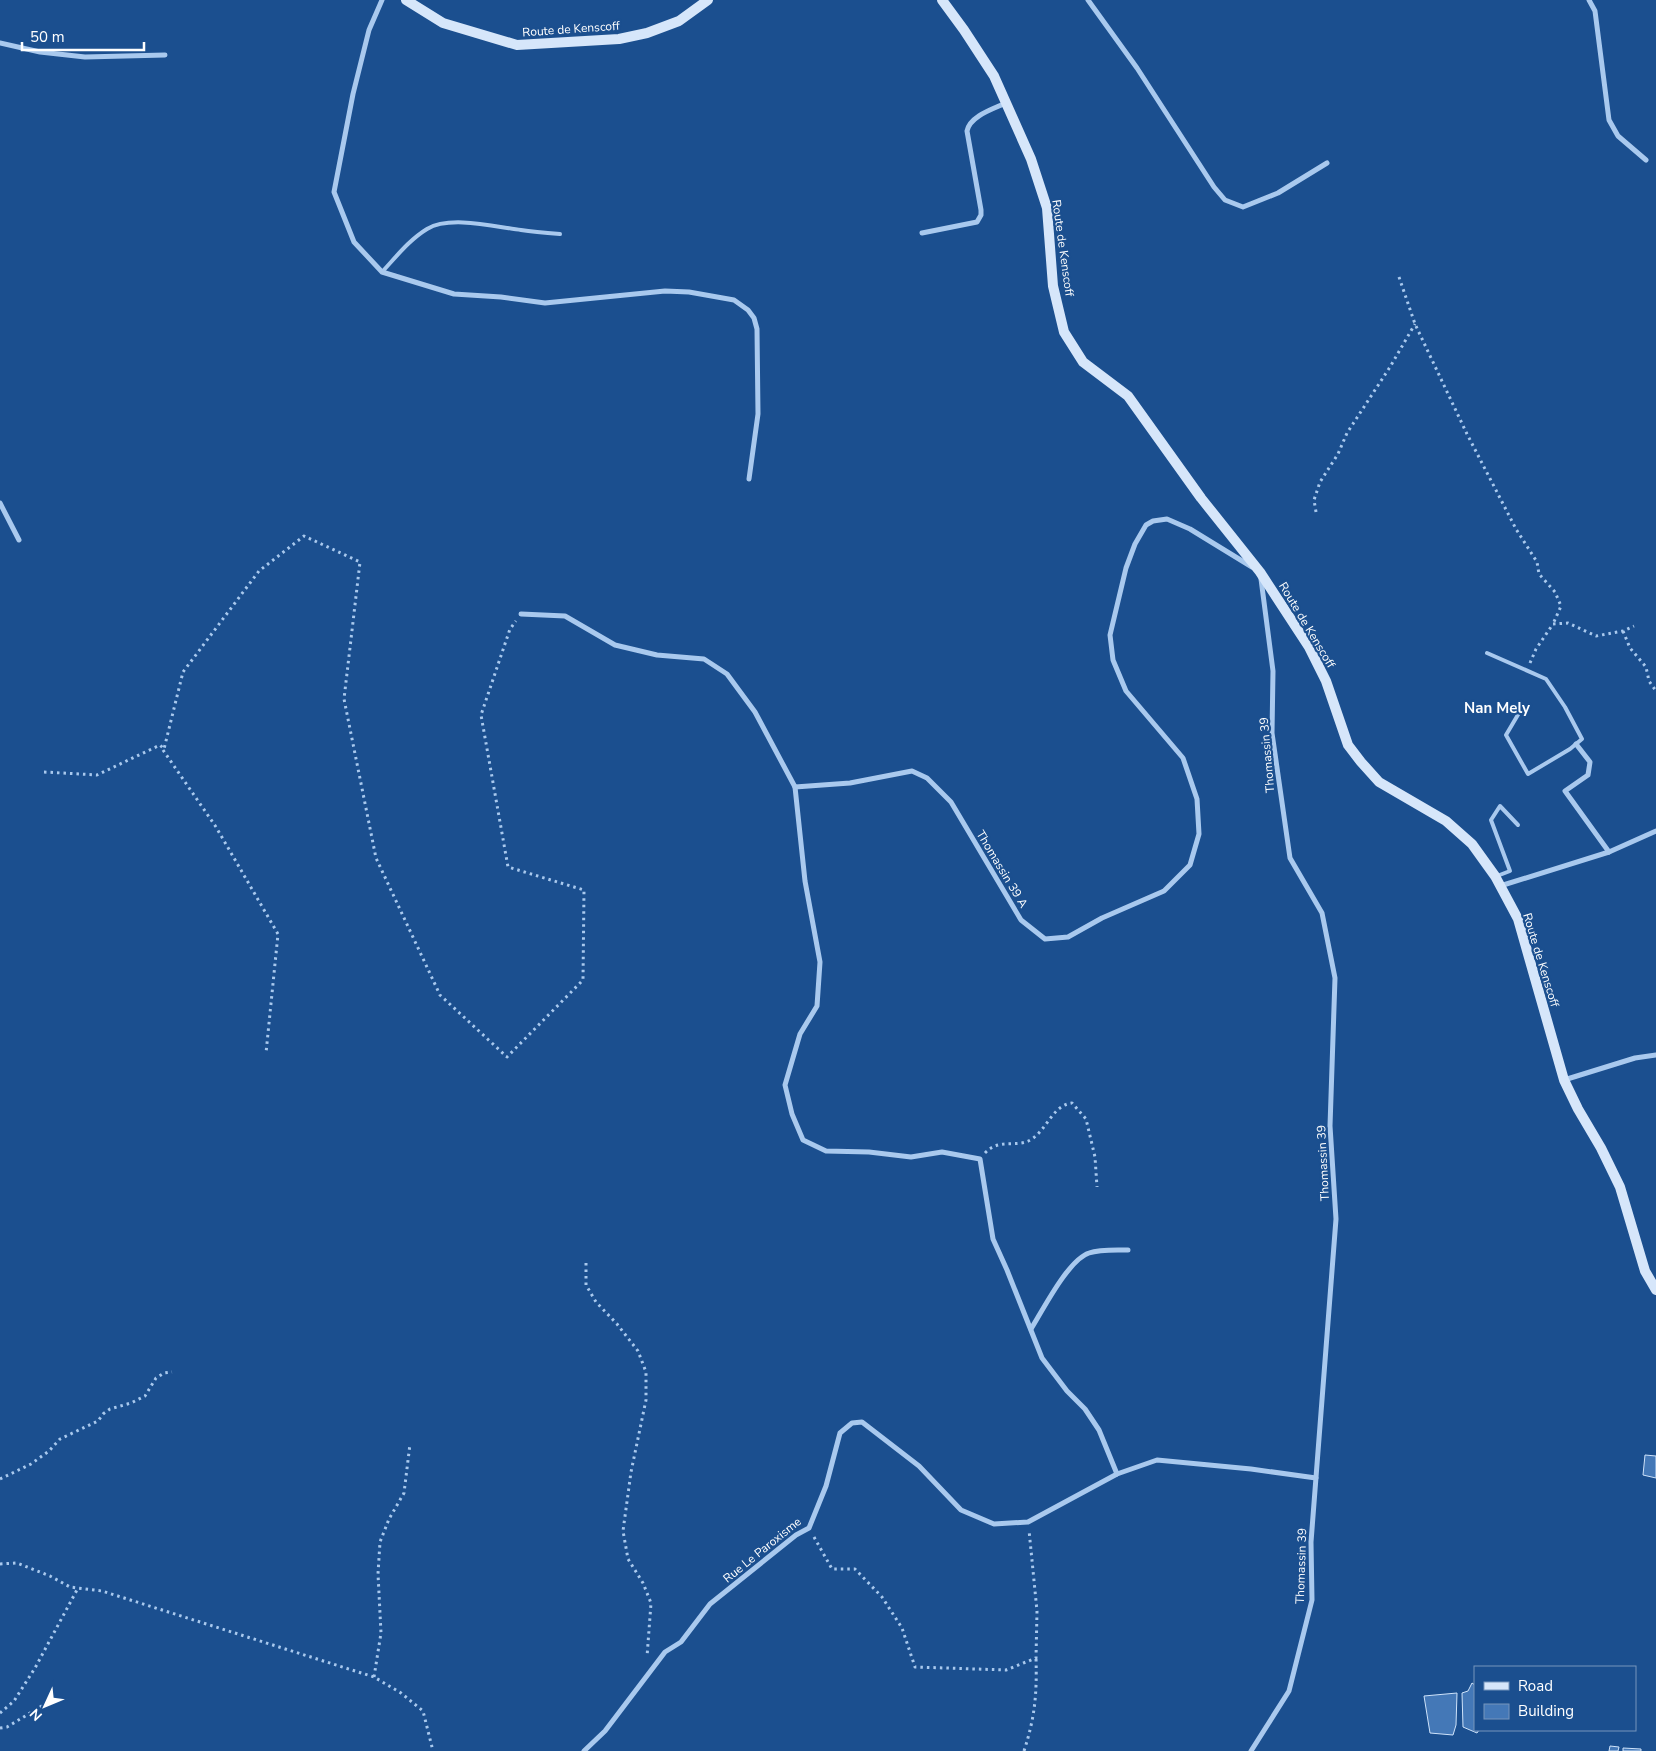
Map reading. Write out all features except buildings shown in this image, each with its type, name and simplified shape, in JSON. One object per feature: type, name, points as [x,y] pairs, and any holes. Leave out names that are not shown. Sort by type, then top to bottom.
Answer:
[{"type":"main road","name":"Route de Kenscoff","points":[[406,0],[443,23],[517,45],[619,39],[648,33],[679,21],[708,0]]},
{"type":"main road","name":"Route de Kenscoff","points":[[942,0],[994,76],[1031,159],[1047,208],[1053,286],[1064,332],[1083,362],[1128,396],[1201,498],[1260,572],[1309,647],[1326,681],[1348,745],[1361,762],[1380,782],[1446,821],[1472,844],[1495,876],[1518,919],[1564,1080],[1620,1186],[1645,1271],[1656,1290]]},
{"type":"street","points":[[382,0],[367,39],[353,94],[334,192],[354,242],[382,272],[454,294],[501,297],[545,303],[665,291],[689,292],[734,300],[748,310],[754,318],[757,329],[758,414],[749,479]]},
{"type":"street","points":[[1088,0],[1137,68],[1214,187],[1225,200],[1243,207],[1278,193],[1326,163]]},
{"type":"street","points":[[1589,0],[1595,11],[1609,120],[1618,136],[1646,160]]},
{"type":"street","points":[[0,43],[40,52],[85,57],[164,56]]},
{"type":"street","points":[[922,233],[977,222],[981,215],[981,210],[967,131],[968,126],[974,119],[1006,103]]},
{"type":"street","points":[[0,503],[19,540]]},
{"type":"street","name":"Thomassin 39 A","points":[[795,787],[850,783],[912,771],[927,778],[951,802],[1021,920],[1045,940],[1068,937],[1102,918],[1164,891],[1190,865],[1199,834],[1197,798],[1183,758],[1126,691],[1113,660],[1110,635],[1126,568],[1135,544],[1146,525],[1153,521],[1167,519],[1190,529],[1260,572]]},
{"type":"street","name":"Thomassin 39","points":[[1251,1751],[1289,1691],[1312,1600],[1311,1542],[1336,1219],[1330,1126],[1335,978],[1322,913],[1290,858],[1272,732],[1273,671],[1260,572]]},
{"type":"street","points":[[521,614],[564,616],[615,645],[657,655],[704,659],[727,674],[755,712],[795,787],[805,881],[820,962],[817,1006],[800,1034],[785,1085],[792,1114],[803,1140],[826,1151],[869,1152],[911,1157],[942,1152],[980,1159],[993,1240],[1042,1358],[1067,1391],[1085,1409],[1099,1430],[1117,1474]]},
{"type":"street","points":[[1576,744],[1590,762],[1588,775],[1565,792],[1609,852]]},
{"type":"street","points":[[1500,886],[1609,852],[1656,831]]},
{"type":"street","points":[[1564,1080],[1635,1058],[1656,1055]]},
{"type":"street","points":[[1031,1329],[1067,1271],[1079,1258],[1090,1252],[1128,1250]]},
{"type":"street","name":"Rue Le Paroxisme","points":[[584,1751],[604,1731],[665,1652],[681,1642],[710,1604],[796,1535],[809,1528],[826,1486],[840,1433],[852,1423],[862,1422],[919,1466],[961,1510],[994,1524],[1028,1522],[1117,1474],[1157,1460],[1250,1469],[1316,1478]]},
{"type":"lane","points":[[382,272],[409,242],[428,228],[465,222],[523,231],[560,234]]},
{"type":"lane","points":[[1487,653],[1546,679],[1565,707],[1582,740],[1528,774],[1506,735],[1519,713]]},
{"type":"lane","points":[[1495,876],[1510,871],[1490,820],[1500,806],[1518,825]]},
{"type":"path","points":[[1399,277],[1415,324],[1467,434],[1516,529],[1537,562],[1539,574],[1555,592],[1561,606],[1553,624],[1536,649],[1527,670]]},
{"type":"path","points":[[1316,512],[1314,500],[1320,482],[1338,454],[1346,434],[1390,367],[1415,324]]},
{"type":"path","points":[[160,745],[164,750],[183,672],[260,572],[304,536],[360,562],[344,699],[376,858],[440,995],[507,1057],[583,980],[584,890],[508,866],[481,715],[510,629],[521,614]]},
{"type":"path","points":[[1553,624],[1568,622],[1596,636],[1623,631],[1634,626]]},
{"type":"path","points":[[1623,631],[1630,648],[1646,667],[1649,681],[1656,691]]},
{"type":"path","points":[[44,772],[97,775],[160,745]]},
{"type":"path","points":[[160,745],[216,827],[278,934],[266,1054]]},
{"type":"path","points":[[980,1159],[991,1147],[1030,1140],[1036,1136],[1056,1111],[1066,1104],[1072,1103],[1086,1119],[1095,1157],[1097,1187]]},
{"type":"path","points":[[586,1263],[586,1285],[596,1302],[617,1324],[638,1351],[646,1372],[646,1400],[631,1472],[623,1530],[628,1559],[643,1583],[651,1603],[646,1678]]},
{"type":"path","points":[[0,1479],[31,1464],[49,1452],[60,1439],[98,1422],[103,1414],[110,1409],[131,1403],[145,1396],[156,1378],[164,1373],[172,1372]]},
{"type":"path","points":[[374,1677],[381,1633],[378,1574],[380,1542],[389,1519],[404,1493],[410,1444]]},
{"type":"path","points":[[1024,1751],[1033,1721],[1037,1686],[1037,1611],[1028,1522]]},
{"type":"path","points":[[809,1528],[832,1569],[854,1569],[882,1597],[902,1628],[915,1668],[1006,1670],[1036,1658]]},
{"type":"path","points":[[0,1564],[17,1563],[50,1576],[70,1587],[102,1591],[374,1677],[401,1693],[423,1711],[433,1751]]},
{"type":"path","points":[[0,1713],[14,1701],[30,1677],[78,1588]]},
{"type":"path","points":[[0,1728],[7,1727],[50,1701]]},
{"type":"district","name":"Nan Mely","points":[[1497,708]]}]
